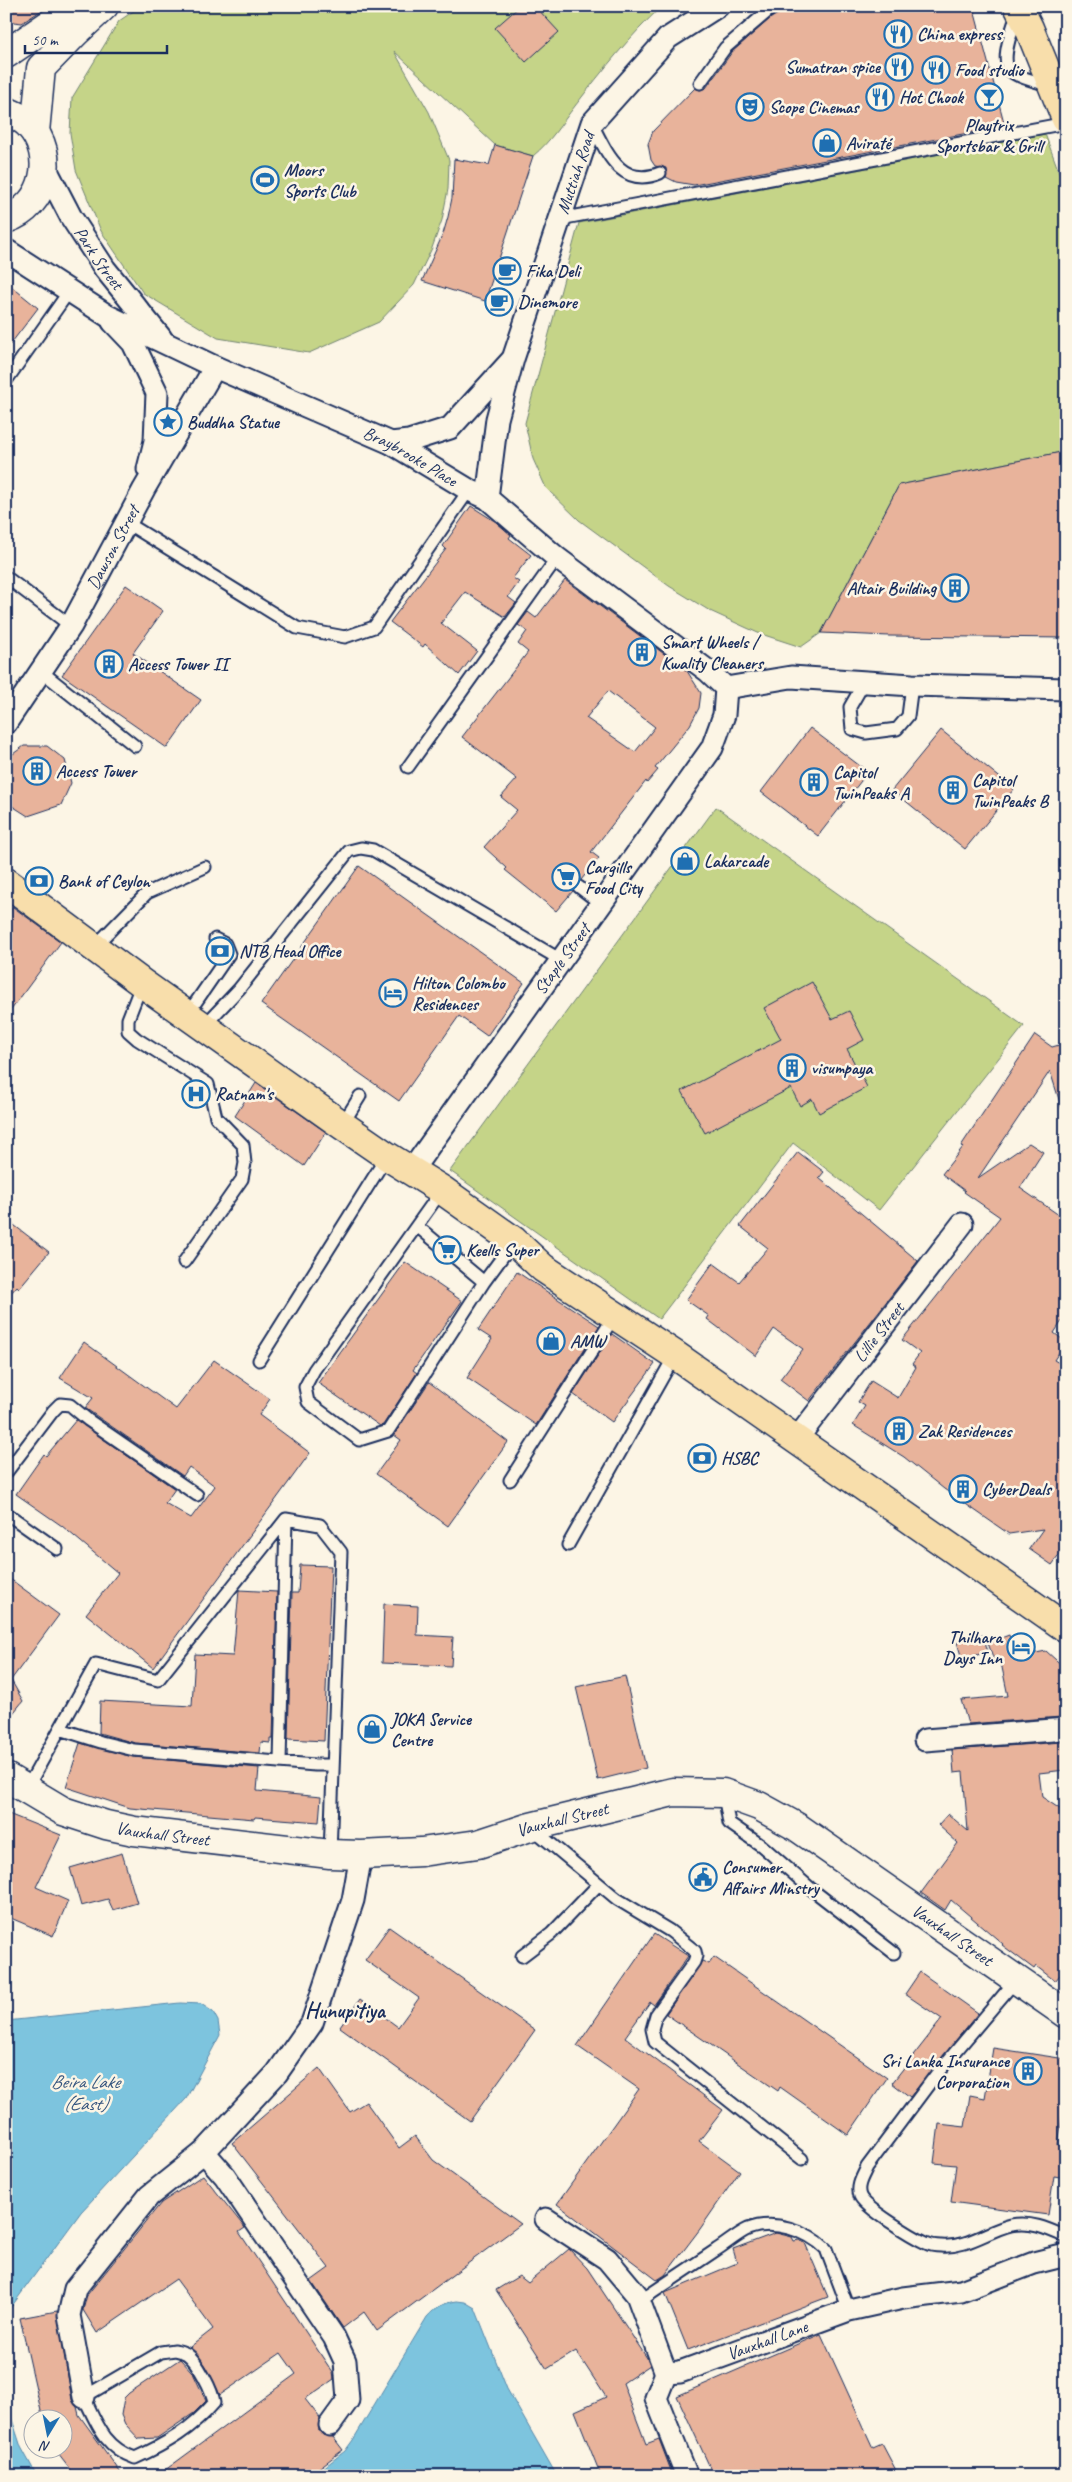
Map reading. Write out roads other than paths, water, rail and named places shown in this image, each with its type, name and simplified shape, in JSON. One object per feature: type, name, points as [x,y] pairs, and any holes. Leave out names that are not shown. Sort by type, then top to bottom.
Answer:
[{"type":"main road","points":[[1018,7],[1066,121]]},
{"type":"main road","points":[[6,882],[95,946],[142,983],[342,1125],[442,1190],[514,1241],[543,1268],[675,1355],[1066,1628]]},
{"type":"street","points":[[6,54],[76,6]]},
{"type":"street","points":[[20,120],[41,68],[104,6]]},
{"type":"street","name":"Muttiah Road","points":[[478,494],[513,359],[592,124],[668,38],[718,6]]},
{"type":"street","points":[[6,92],[20,120],[43,149],[45,168],[41,187],[31,204],[15,217],[6,219]]},
{"type":"street","name":"Park Street","points":[[45,168],[71,217],[105,268],[164,342]]},
{"type":"street","name":"Braybrooke Place","points":[[6,250],[108,316],[215,367],[391,443],[478,494],[557,558],[708,671],[726,688]]},
{"type":"street","points":[[108,316],[132,343],[157,393],[155,441],[144,489]]},
{"type":"street","name":"Muttiah Road","points":[[391,443],[410,441],[450,428],[513,359]]},
{"type":"street","name":"Dawson Street","points":[[6,723],[72,626],[144,489],[215,367]]},
{"type":"street","points":[[726,688],[791,677],[912,685],[1066,689]]},
{"type":"street","name":"Staple Street","points":[[412,1170],[712,748],[724,715],[726,688]]},
{"type":"street","name":"Lillie Street","points":[[796,1440],[962,1224]]},
{"type":"street","points":[[925,1740],[1066,1729]]},
{"type":"street","name":"Vauxhall Street","points":[[17,1782],[63,1811],[106,1825],[134,1831],[330,1854],[361,1855],[421,1852],[478,1844],[530,1827],[673,1792],[723,1793],[759,1806],[797,1827],[1066,2014]]},
{"type":"street","points":[[84,2397],[68,2315],[75,2289],[149,2196],[204,2152],[278,2072],[312,2024],[353,1900],[361,1855]]},
{"type":"street","points":[[204,2152],[230,2184],[334,2337],[345,2361],[348,2400],[330,2426]]},
{"type":"street","points":[[546,2219],[608,2260],[640,2302],[666,2374],[656,2398],[687,2476]]},
{"type":"street","name":"Vauxhall Lane","points":[[666,2374],[680,2372],[849,2310],[903,2298],[961,2291],[1034,2263],[1065,2239]]},
{"type":"lane","points":[[700,82],[725,48],[774,6]]},
{"type":"lane","points":[[560,219],[1066,121]]},
{"type":"lane","points":[[592,124],[608,154],[625,173],[634,178],[647,178],[660,173]]},
{"type":"lane","points":[[6,381],[70,290]]},
{"type":"lane","points":[[127,523],[297,628],[345,638],[374,627],[478,494]]},
{"type":"lane","points":[[408,767],[557,558]]},
{"type":"lane","points":[[6,577],[72,626]]},
{"type":"lane","points":[[41,671],[135,746]]},
{"type":"lane","points":[[865,681],[850,707],[852,729],[866,733],[897,729],[908,716],[912,685]]},
{"type":"lane","points":[[195,1021],[239,989],[349,851],[360,848],[373,850],[561,960]]},
{"type":"lane","points":[[95,946],[147,893],[204,867]]},
{"type":"lane","points":[[579,888],[601,904]]},
{"type":"lane","points":[[195,1021],[228,954],[225,944],[215,939]]},
{"type":"lane","points":[[142,983],[128,1018],[128,1031],[137,1039],[208,1084],[216,1117],[243,1145],[245,1163],[242,1179],[184,1262]]},
{"type":"lane","points":[[342,1125],[360,1096]]},
{"type":"lane","points":[[259,1360],[387,1156]]},
{"type":"lane","points":[[442,1190],[314,1370],[305,1387],[308,1402],[358,1440],[388,1431],[484,1282],[514,1241]]},
{"type":"lane","points":[[417,1226],[484,1282]]},
{"type":"lane","points":[[510,1480],[615,1315]]},
{"type":"lane","points":[[568,1545],[675,1355]]},
{"type":"lane","points":[[7,1470],[53,1411],[60,1404],[70,1405],[88,1420],[197,1495]]},
{"type":"lane","points":[[6,1513],[57,1549]]},
{"type":"lane","points":[[17,1782],[60,1728],[96,1664],[158,1680],[286,1519]]},
{"type":"lane","points":[[280,1762],[286,1519]]},
{"type":"lane","points":[[286,1519],[320,1525],[341,1552],[330,1854]]},
{"type":"lane","points":[[60,1728],[101,1742],[134,1750],[332,1765]]},
{"type":"lane","points":[[723,1793],[729,1823],[762,1846],[810,1888],[894,1952]]},
{"type":"lane","points":[[530,1827],[618,1899],[670,1931],[695,1951],[694,1962],[656,2015],[652,2029],[655,2042],[802,2159]]},
{"type":"lane","points":[[522,1956],[551,1934],[599,1884]]},
{"type":"lane","points":[[1016,1980],[935,2076],[867,2167],[860,2182],[860,2196],[870,2207],[927,2243],[934,2245],[952,2246],[977,2240],[1009,2226],[1020,2224],[1044,2226],[1065,2239]]},
{"type":"lane","points":[[640,2302],[749,2229],[779,2226],[788,2227],[802,2233],[826,2248],[849,2310]]},
{"type":"lane","points":[[175,2350],[187,2354],[192,2360],[214,2395],[214,2403],[198,2422],[157,2448],[135,2458],[122,2453],[104,2437],[84,2397],[161,2352],[175,2350]]},
{"type":"water","name":"Beira Lake (East)","points":[[180,2003],[201,2004],[213,2012],[218,2021],[220,2035],[186,2099],[81,2212],[6,2314],[6,2021]]},
{"type":"water","points":[[457,2301],[465,2302],[475,2308],[507,2389],[557,2476],[313,2476],[345,2451],[353,2440],[427,2317],[440,2306]]},
{"type":"water","points":[[6,2401],[22,2449],[22,2460],[28,2460],[37,2476],[6,2476]]},
{"type":"place","name":"China express","points":[[898,34]]},
{"type":"place","name":"Sumatran spice","points":[[899,67]]},
{"type":"place","name":"Food studio","points":[[936,70]]},
{"type":"place","name":"Hot Chook","points":[[880,97]]},
{"type":"place","name":"Playtrix Sportsbar & Grill","points":[[989,97]]},
{"type":"place","name":"Scope Cinemas","points":[[750,107]]},
{"type":"place","name":"Aviraté","points":[[827,143]]},
{"type":"place","name":"Moors Sports Club","points":[[265,180]]},
{"type":"place","name":"Fika Deli","points":[[507,271]]},
{"type":"place","name":"Dinemore","points":[[499,302]]},
{"type":"place","name":"Buddha Statue","points":[[168,422]]},
{"type":"place","name":"Altair Building","points":[[955,588]]},
{"type":"place","name":"Smart Wheels / Kwality Cleaners","points":[[642,652]]},
{"type":"place","name":"Access Tower II","points":[[109,664]]},
{"type":"place","name":"Access Tower","points":[[37,771]]},
{"type":"place","name":"Capitol TwinPeaks A","points":[[814,782]]},
{"type":"place","name":"Capitol TwinPeaks B","points":[[953,790]]},
{"type":"place","name":"Lakarcade","points":[[685,861]]},
{"type":"place","name":"Cargills Food City","points":[[566,877]]},
{"type":"place","name":"Bank of Ceylon","points":[[39,881]]},
{"type":"place","name":"NTB Head Office","points":[[220,951]]},
{"type":"place","name":"Hilton Colombo Residences","points":[[393,993]]},
{"type":"place","name":"visumpaya","points":[[792,1068]]},
{"type":"place","name":"Ratnam's","points":[[196,1094]]},
{"type":"place","name":"Keells Super","points":[[447,1250]]},
{"type":"place","name":"AMW","points":[[551,1341]]},
{"type":"place","name":"Zak Residences","points":[[899,1431]]},
{"type":"place","name":"HSBC","points":[[702,1458]]},
{"type":"place","name":"CyberDeals","points":[[963,1489]]},
{"type":"place","name":"Thilhara Days Inn","points":[[1021,1647]]},
{"type":"place","name":"JOKA Service Centre","points":[[372,1729]]},
{"type":"place","name":"Consumer Affairs Minstry","points":[[703,1877]]},
{"type":"place","name":"Sri Lanka Insurance Corporation","points":[[1028,2071]]},
{"type":"district","name":"Hunupitiya","points":[[345,2010]]}]
